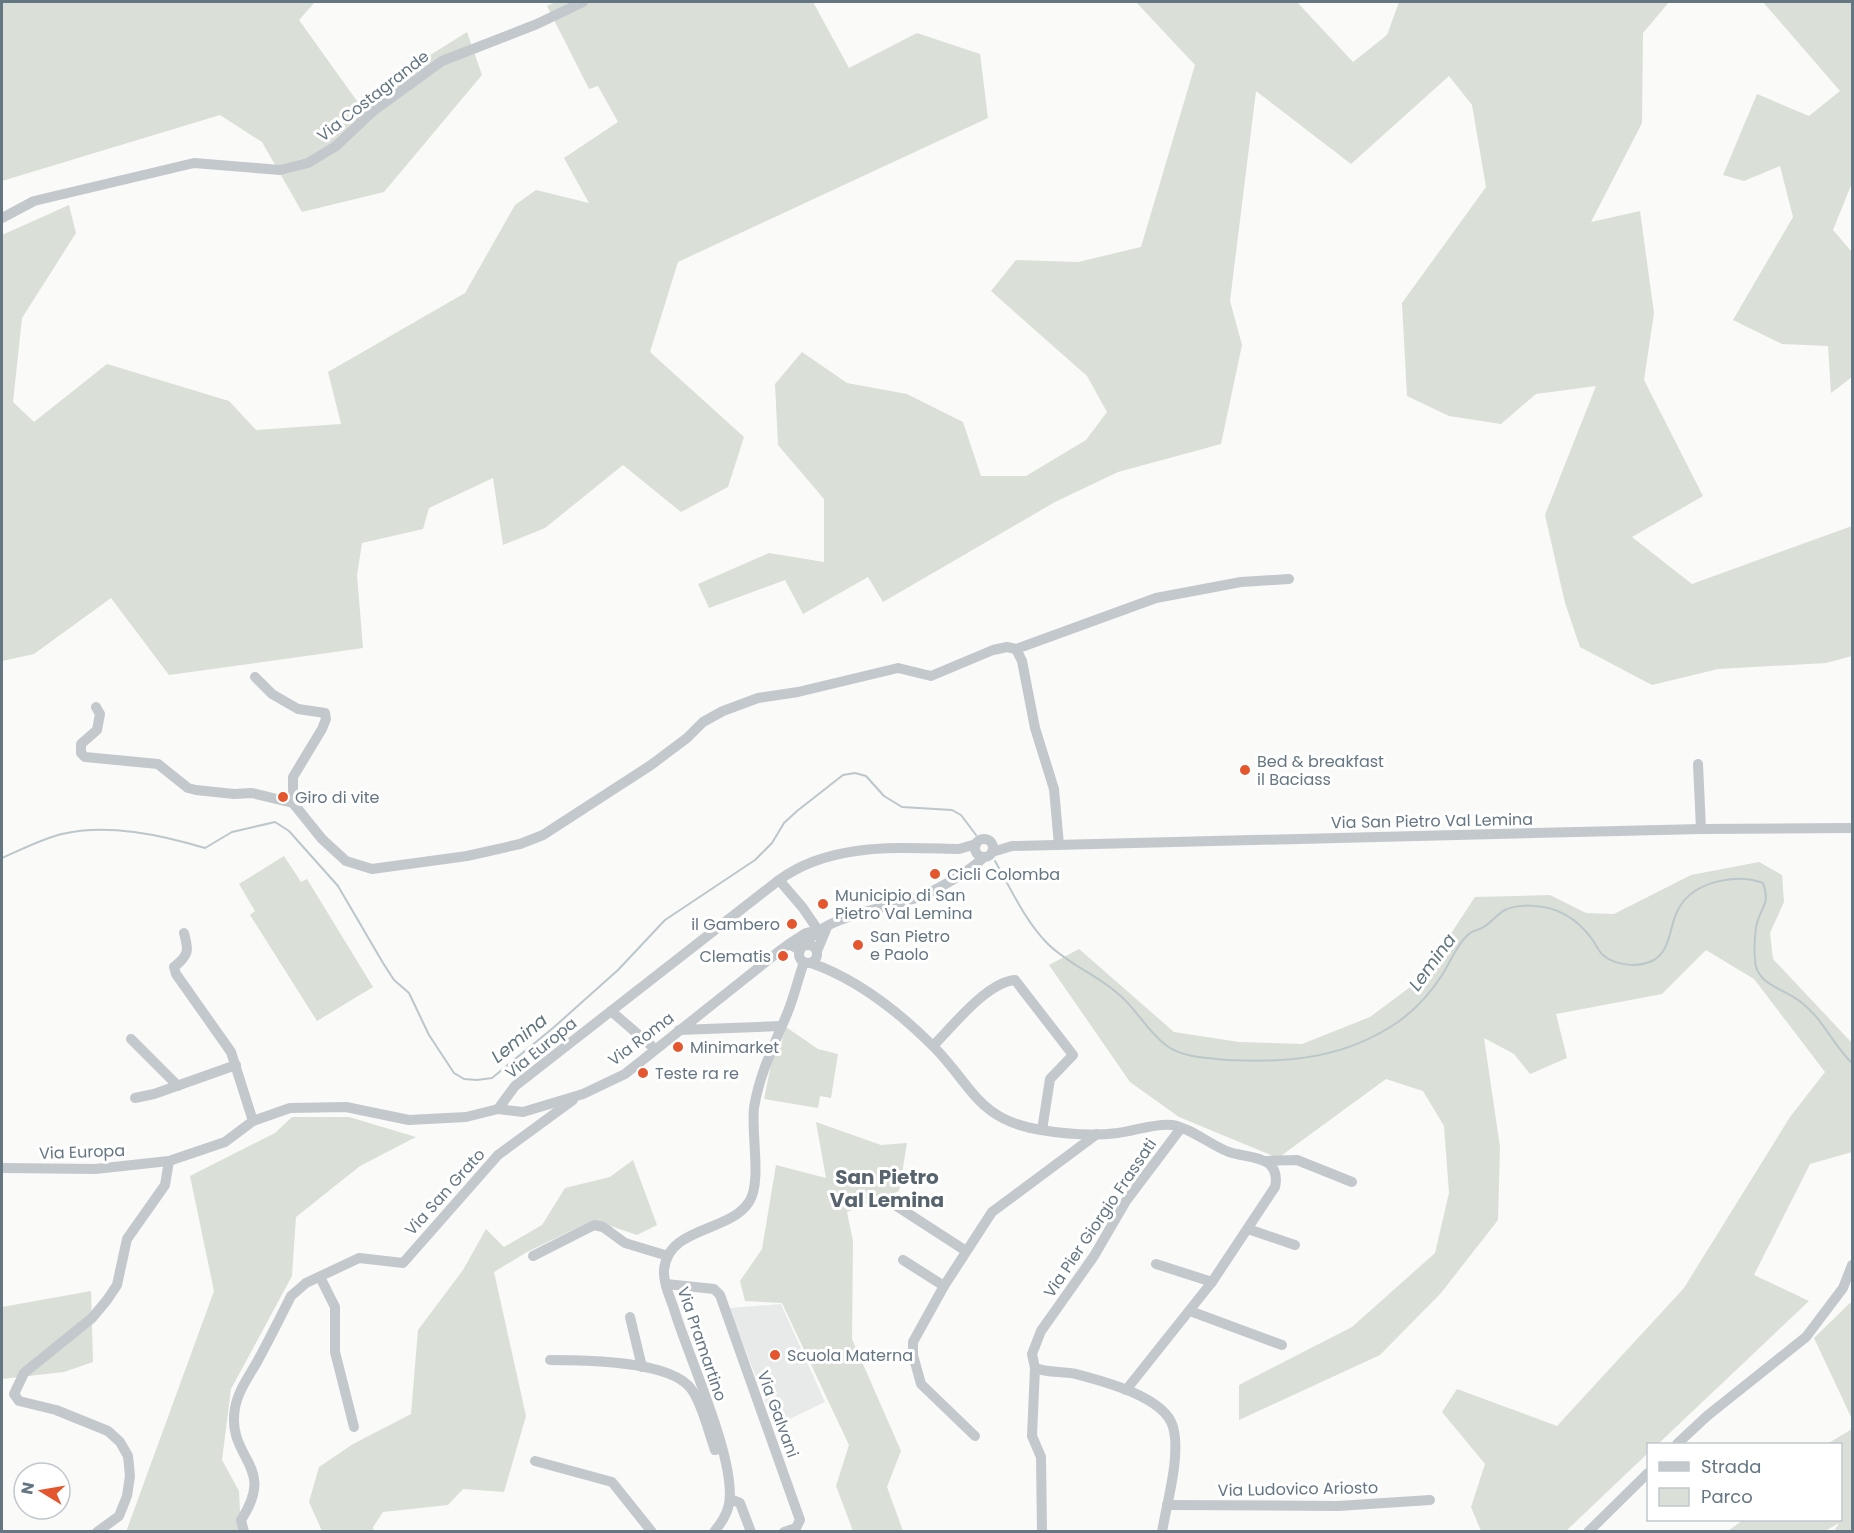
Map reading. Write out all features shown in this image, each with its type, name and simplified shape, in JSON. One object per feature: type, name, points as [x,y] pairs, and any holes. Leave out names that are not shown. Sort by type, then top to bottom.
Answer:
[{"type":"street","name":"Via Costagrande","points":[[2,218],[34,201],[194,163],[280,170],[308,163],[336,146],[372,112],[441,61],[537,24],[583,2]]},
{"type":"street","points":[[96,707],[100,714],[97,730],[81,744],[81,753],[85,757],[158,764],[188,788],[234,794],[252,793],[293,803],[322,839],[355,865],[372,869],[467,856],[543,835],[635,776],[687,738],[702,722],[723,711],[758,698],[798,692],[898,668],[931,676],[993,650],[1007,647],[1016,649],[1156,598],[1241,582],[1289,579]]},
{"type":"street","points":[[1016,649],[1022,661],[1035,728],[1054,789],[1059,845]]},
{"type":"street","points":[[255,676],[272,694],[298,709],[325,713],[326,719],[322,729],[293,777],[293,803]]},
{"type":"street","points":[[1698,764],[1701,829]]},
{"type":"street","name":"Via San Pietro Val Lemina","points":[[981,853],[1012,846],[1701,829],[1852,828]]},
{"type":"street","name":"Via San Pietro Val Lemina","points":[[981,853],[992,843],[989,840],[1003,841],[1012,846]]},
{"type":"street","name":"Via Europa","points":[[2,1168],[95,1169],[169,1161],[225,1142],[253,1121],[290,1108],[346,1107],[369,1110],[391,1118],[428,1120],[466,1117],[498,1109],[514,1086],[779,880],[804,864],[833,854],[898,849],[959,849],[981,853]]},
{"type":"street","points":[[812,958],[799,956],[810,937],[822,929],[838,920],[921,896],[970,866],[981,853]]},
{"type":"street","points":[[779,880],[822,929]]},
{"type":"street","points":[[533,1256],[588,1227],[598,1225],[625,1243],[668,1256],[680,1242],[738,1213],[749,1202],[754,1186],[754,1107],[768,1058],[812,958],[822,929]]},
{"type":"street","name":"Via Roma","points":[[498,1109],[523,1112],[583,1094],[625,1074],[786,946],[806,933],[822,929]]},
{"type":"street","points":[[184,933],[189,951],[187,956],[174,967],[176,974],[223,1039],[236,1065],[253,1121]]},
{"type":"street","points":[[786,946],[803,948],[812,946],[812,958]]},
{"type":"street","name":"Via Pier Giorgio Frassati","points":[[812,958],[894,1012],[933,1046],[990,1112],[1009,1122],[1042,1130],[1097,1134],[1168,1124],[1181,1128],[1125,1201],[1094,1256],[1041,1330],[1032,1354],[1035,1368],[1032,1436],[1041,1457],[1042,1532]]},
{"type":"street","points":[[933,1046],[974,1004],[1007,980],[1015,980],[1073,1055],[1050,1079],[1042,1130]]},
{"type":"street","points":[[611,1011],[655,1049]]},
{"type":"street","points":[[679,1030],[781,1026]]},
{"type":"street","points":[[131,1039],[178,1086]]},
{"type":"street","points":[[135,1098],[178,1086],[236,1065]]},
{"type":"street","name":"Via San Grato","points":[[244,1532],[241,1520],[253,1495],[255,1474],[240,1449],[235,1433],[236,1402],[291,1296],[306,1283],[360,1258],[402,1263],[498,1155],[583,1094]]},
{"type":"street","points":[[1181,1128],[1228,1152],[1265,1161],[1297,1160],[1352,1182]]},
{"type":"street","points":[[975,1436],[921,1384],[913,1355],[913,1342],[944,1286],[992,1212],[1097,1134]]},
{"type":"street","points":[[97,1532],[119,1516],[127,1496],[130,1476],[128,1456],[120,1442],[108,1431],[56,1410],[19,1401],[14,1394],[24,1373],[92,1318],[117,1285],[127,1239],[165,1185],[169,1161]]},
{"type":"street","points":[[1126,1390],[1212,1282],[1275,1187],[1276,1173],[1265,1161]]},
{"type":"street","points":[[895,1205],[966,1251]]},
{"type":"street","points":[[1248,1228],[1295,1245]]},
{"type":"street","name":"Via Pramartino","points":[[668,1256],[664,1268],[666,1284],[722,1448],[730,1499]]},
{"type":"street","points":[[903,1260],[944,1286]]},
{"type":"street","points":[[1156,1264],[1212,1282]]},
{"type":"street","points":[[1678,1443],[1707,1416],[1806,1337],[1843,1288],[1852,1264]]},
{"type":"street","points":[[320,1277],[335,1307],[335,1352],[354,1427]]},
{"type":"street","name":"Via Galvani","points":[[666,1284],[714,1289],[720,1295],[800,1520],[796,1530]]},
{"type":"street","points":[[1190,1311],[1282,1345]]},
{"type":"street","points":[[630,1317],[642,1366]]},
{"type":"street","points":[[550,1360],[598,1360],[642,1366],[672,1376],[690,1387],[715,1450],[722,1448]]},
{"type":"street","points":[[1035,1368],[1077,1375],[1126,1390],[1159,1406],[1166,1413],[1173,1427],[1173,1469],[1162,1532]]},
{"type":"street","points":[[535,1461],[612,1482],[652,1532]]},
{"type":"street","points":[[1588,1532],[1647,1474]]},
{"type":"street","points":[[714,1532],[727,1514],[730,1499],[740,1503],[751,1532]]},
{"type":"street","name":"Via Ludovico Ariosto","points":[[1167,1505],[1338,1506],[1430,1500]]},
{"type":"street","points":[[784,1532],[796,1530]]},
{"type":"shaded area","name":"Scuola Materna","points":[[781,1304],[825,1402],[775,1426],[729,1308]]},
{"type":"green space","points":[[2,2],[315,2],[299,20],[357,101],[467,32],[482,75],[384,192],[302,212],[262,142],[220,115],[2,181]]},
{"type":"green space","points":[[556,2],[813,2],[849,68],[917,33],[980,54],[988,118],[678,262],[650,352],[744,437],[728,487],[681,512],[623,465],[545,528],[503,545],[493,478],[429,508],[423,529],[362,543],[357,575],[363,648],[169,675],[111,598],[34,654],[2,661],[2,235],[69,205],[76,233],[22,318],[13,402],[34,422],[107,364],[229,401],[256,430],[341,424],[328,372],[465,293],[515,205],[536,190],[589,203],[564,158],[618,122],[598,86],[589,89],[547,6]]},
{"type":"green space","points":[[1136,2],[1297,2],[1353,62],[1387,35],[1399,2],[1669,2],[1643,33],[1642,123],[1591,222],[1640,211],[1654,313],[1644,380],[1703,496],[1632,537],[1692,584],[1852,526],[1852,656],[1826,663],[1718,669],[1652,685],[1580,647],[1565,603],[1545,515],[1596,386],[1536,394],[1501,424],[1449,416],[1407,396],[1402,303],[1486,187],[1472,105],[1449,76],[1351,164],[1256,91],[1230,301],[1242,345],[1221,444],[1118,472],[1055,502],[883,602],[868,577],[803,614],[785,580],[709,608],[698,584],[769,553],[824,562],[824,499],[778,445],[775,384],[802,352],[847,383],[907,394],[963,422],[981,476],[1026,476],[1086,440],[1107,412],[1087,376],[991,291],[1016,260],[1078,262],[1141,247],[1195,65]]},
{"type":"green space","points":[[1763,2],[1852,2],[1852,183],[1833,230],[1852,252],[1852,377],[1831,393],[1828,346],[1782,344],[1733,320],[1793,217],[1780,166],[1744,181],[1723,175],[1757,94],[1809,116],[1840,91]]},
{"type":"green space","points":[[284,856],[301,882],[307,879],[373,987],[317,1021],[250,915],[255,911],[239,884]]},
{"type":"green space","points":[[1759,862],[1782,875],[1784,902],[1770,933],[1773,959],[1852,1043],[1852,1152],[1810,1164],[1754,1275],[1809,1301],[1659,1443],[1647,1443],[1647,1454],[1566,1531],[1481,1531],[1471,1507],[1485,1464],[1442,1412],[1457,1389],[1557,1426],[1684,1288],[1790,1117],[1825,1072],[1754,979],[1706,950],[1662,994],[1556,1014],[1567,1058],[1530,1074],[1514,1054],[1484,1038],[1500,1147],[1498,1220],[1441,1293],[1380,1355],[1239,1420],[1239,1385],[1352,1327],[1435,1253],[1449,1193],[1444,1126],[1423,1091],[1386,1079],[1278,1158],[1179,1117],[1130,1082],[1049,965],[1079,949],[1174,1032],[1239,1042],[1302,1044],[1370,1017],[1421,979],[1475,897],[1550,895],[1586,913],[1614,914],[1691,875]]},
{"type":"green space","points":[[786,1027],[818,1049],[838,1054],[831,1098],[820,1096],[818,1108],[764,1099],[774,1050],[779,1051]]},
{"type":"green space","points":[[292,1117],[349,1117],[416,1137],[360,1166],[296,1217],[292,1276],[231,1389],[222,1460],[239,1491],[241,1531],[126,1532],[214,1291],[190,1176],[275,1133]]},
{"type":"green space","points":[[816,1122],[881,1145],[907,1143],[899,1191],[847,1212],[853,1241],[852,1339],[901,1451],[887,1487],[903,1531],[853,1531],[836,1486],[849,1445],[782,1303],[745,1301],[740,1281],[762,1249],[776,1165],[826,1178]]},
{"type":"green space","points":[[633,1160],[657,1225],[637,1235],[593,1220],[527,1252],[494,1272],[526,1416],[504,1492],[463,1489],[448,1505],[383,1512],[373,1527],[374,1532],[322,1531],[309,1502],[319,1467],[353,1444],[411,1414],[418,1330],[463,1270],[486,1229],[504,1247],[542,1225],[565,1188],[610,1177]]},
{"type":"green space","points":[[91,1291],[93,1362],[64,1372],[2,1379],[2,1307]]},
{"type":"green space","points":[[1850,1303],[1852,1304],[1852,1419],[1814,1338]]},
{"type":"green space","points":[[1852,1429],[1852,1531],[1834,1531],[1839,1523],[1825,1531],[1728,1531],[1742,1521],[1842,1521],[1842,1443],[1829,1443]]},
{"type":"waterway","name":"Lemina","points":[[2,858],[46,839],[79,831],[134,832],[205,848],[232,832],[275,822],[289,831],[338,886],[394,980],[409,993],[429,1035],[454,1073],[464,1079],[477,1080],[492,1078],[553,1028],[618,970],[665,920],[755,860],[772,843],[784,823],[843,775],[855,773],[866,776],[884,796],[902,807],[952,810],[961,815],[976,835]]},
{"type":"waterway","name":"Lemina","points":[[995,861],[1025,915],[1048,944],[1123,998],[1167,1046],[1196,1057],[1251,1061],[1317,1056],[1358,1044],[1378,1034],[1405,1017],[1424,999],[1440,979],[1465,938],[1508,909],[1531,906],[1559,912],[1574,920],[1608,959],[1621,964],[1635,965],[1648,963],[1660,955],[1667,943],[1679,908],[1695,891],[1729,879],[1753,880],[1763,883],[1766,896],[1755,934],[1756,968],[1765,980],[1809,1009],[1852,1063]]},
{"type":"place","name":"Bed & breakfast il Baciass","points":[[1245,770]]},
{"type":"place","name":"Giro di vite","points":[[283,797]]},
{"type":"place","name":"Cicli Colomba","points":[[935,874]]},
{"type":"place","name":"Municipio di San Pietro Val Lemina","points":[[823,904]]},
{"type":"place","name":"il Gambero","points":[[792,924]]},
{"type":"place","name":"San Pietro e Paolo","points":[[858,945]]},
{"type":"place","name":"Clematis","points":[[783,956]]},
{"type":"place","name":"Minimarket","points":[[678,1047]]},
{"type":"place","name":"Teste ra re","points":[[643,1073]]},
{"type":"place","name":"Scuola Materna","points":[[775,1355]]},
{"type":"district","name":"San Pietro Val Lemina","points":[[887,1188]]}]
